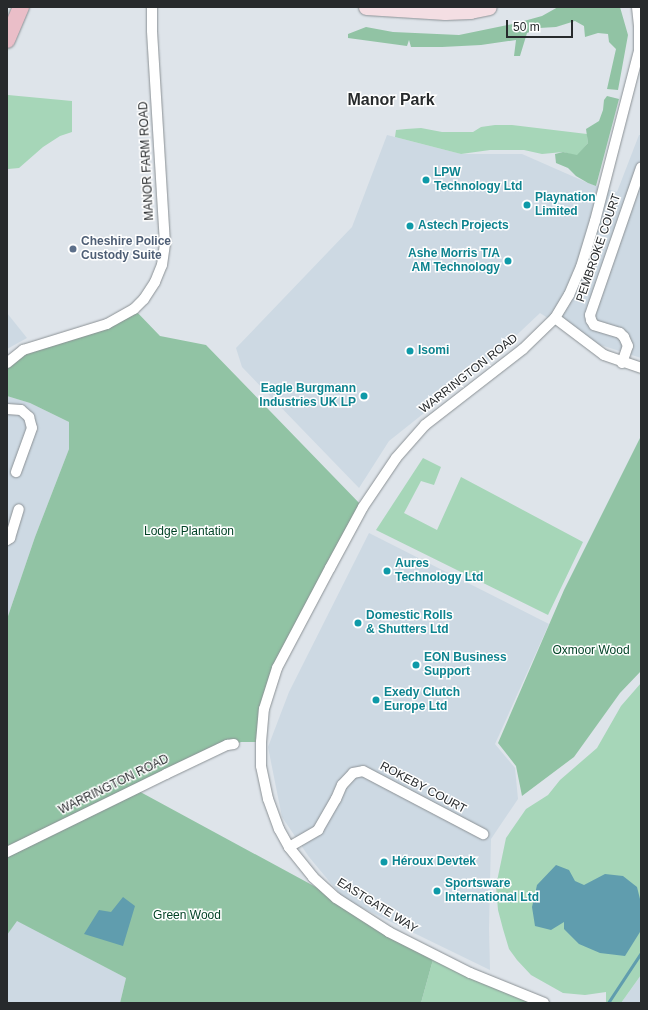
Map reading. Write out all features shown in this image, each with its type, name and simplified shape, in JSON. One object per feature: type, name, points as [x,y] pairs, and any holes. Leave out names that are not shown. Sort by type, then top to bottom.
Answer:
[{"type":"main road","points":[[7,40],[21,7]]},
{"type":"street","name":"MANOR FARM ROAD","points":[[7,363],[22,350],[107,324],[134,309],[144,299],[160,271],[165,244],[152,30],[152,7]]},
{"type":"street","points":[[366,7],[445,12],[470,11],[489,7]]},
{"type":"street","name":"WARRINGTON ROAD","points":[[260,742],[264,709],[277,668],[363,507],[382,478],[408,443],[425,425],[523,349],[555,318],[569,295],[582,267],[639,51],[640,26],[637,7]]},
{"type":"street","name":"PEMBROKE COURT","points":[[622,363],[628,346],[624,337],[620,333],[594,324],[590,320],[590,315],[641,168]]},
{"type":"street","points":[[555,318],[604,355],[622,363],[641,368]]},
{"type":"street","points":[[7,409],[21,410],[29,417],[32,428],[16,472]]},
{"type":"street","points":[[7,540],[10,538],[19,509]]},
{"type":"street","name":"EASTGATE WAY","points":[[260,742],[261,766],[268,799],[279,829],[289,848],[312,877],[336,898],[389,932],[470,973],[544,1003]]},
{"type":"street","name":"WARRINGTON ROAD","points":[[7,852],[166,774],[227,745],[234,744]]},
{"type":"street","name":"ROKEBY COURT","points":[[289,848],[318,830],[336,799],[342,785],[353,773],[363,771],[483,834]]},
{"type":"shaded area","points":[[387,135],[461,154],[522,154],[588,183],[617,192],[639,135],[641,135],[641,358],[579,338],[540,313],[487,363],[389,441],[359,488],[242,367],[236,348],[352,227]]},
{"type":"shaded area","points":[[7,313],[27,338],[7,349]]},
{"type":"shaded area","points":[[7,396],[30,403],[69,422],[69,449],[35,537],[7,619]]},
{"type":"shaded area","points":[[369,533],[549,624],[495,744],[515,768],[518,799],[491,839],[489,929],[490,970],[344,899],[309,857],[282,817],[268,747],[289,692]]},
{"type":"shaded area","points":[[17,920],[126,978],[120,1003],[7,1003],[7,935]]},
{"type":"shaded area","points":[[641,975],[641,1003],[621,1003]]},
{"type":"green space","points":[[558,7],[620,7],[628,35],[618,90],[607,89],[616,49],[609,42],[608,34],[598,33],[585,37],[584,26],[575,21],[556,27],[539,28],[527,33],[520,56],[514,56],[516,40],[481,45],[411,47],[409,40],[407,46],[348,38],[348,34],[366,27],[393,32],[459,35],[513,24],[542,16]]},
{"type":"green space","points":[[7,96],[72,101],[72,132],[60,136],[43,147],[19,168],[8,169]]},
{"type":"green space","points":[[607,96],[619,99],[596,186],[576,176],[568,168],[556,163],[555,154],[563,152],[577,155],[588,143],[586,129],[599,121],[603,110],[604,100]]},
{"type":"green space","points":[[512,125],[587,134],[588,143],[577,156],[563,152],[542,154],[524,150],[490,150],[461,154],[395,137],[396,130],[421,128],[442,132],[473,132],[481,127]]},
{"type":"green space","name":"Lodge Plantation","points":[[134,309],[160,336],[206,345],[363,507],[277,668],[261,742],[241,742],[133,788],[336,898],[434,956],[421,1003],[120,1003],[126,978],[17,921],[7,935],[7,619],[35,537],[69,449],[69,422],[30,403],[7,396],[7,363],[23,350]]},
{"type":"green space","name":"Oxmoor Wood","points":[[641,436],[641,671],[620,693],[574,757],[522,796],[516,766],[498,743],[564,590]]},
{"type":"green space","points":[[423,458],[441,467],[434,485],[421,481],[404,513],[437,530],[461,477],[583,542],[548,615],[376,530]]},
{"type":"green space","points":[[641,683],[641,975],[621,1003],[606,1003],[606,992],[585,995],[563,993],[531,975],[509,949],[498,910],[496,886],[506,838],[526,809],[548,795],[560,780],[597,748],[621,706]]},
{"type":"green space","points":[[434,956],[544,1003],[421,1003]]},
{"type":"water","points":[[556,865],[569,870],[575,881],[584,885],[605,874],[623,876],[637,887],[641,903],[640,932],[625,956],[600,953],[579,944],[564,929],[564,922],[551,930],[535,926],[532,907],[537,885]]},
{"type":"water","points":[[123,897],[135,906],[123,946],[84,934],[99,910],[111,912]]},
{"type":"waterway","points":[[608,1003],[641,953]]},
{"type":"place","name":"LPW Technology Ltd","points":[[426,180]]},
{"type":"place","name":"Playnation Limited","points":[[527,205]]},
{"type":"place","name":"Astech Projects","points":[[410,226]]},
{"type":"place","name":"Cheshire Police Custody Suite","points":[[73,249]]},
{"type":"place","name":"Ashe Morris T/A AM Technology","points":[[508,261]]},
{"type":"place","name":"Isomi","points":[[410,351]]},
{"type":"place","name":"Eagle Burgmann Industries UK LP","points":[[364,396]]},
{"type":"place","name":"Aures Technology Ltd","points":[[387,571]]},
{"type":"place","name":"Domestic Rolls & Shutters Ltd","points":[[358,623]]},
{"type":"place","name":"EON Business Support","points":[[416,665]]},
{"type":"place","name":"Exedy Clutch Europe Ltd","points":[[376,700]]},
{"type":"place","name":"Héroux Devtek","points":[[384,862]]},
{"type":"place","name":"Sportsware International Ltd","points":[[437,891]]},
{"type":"district","name":"Manor Park","points":[[391,100]]},
{"type":"park label","name":"Green Wood","points":[[187,916]]}]
